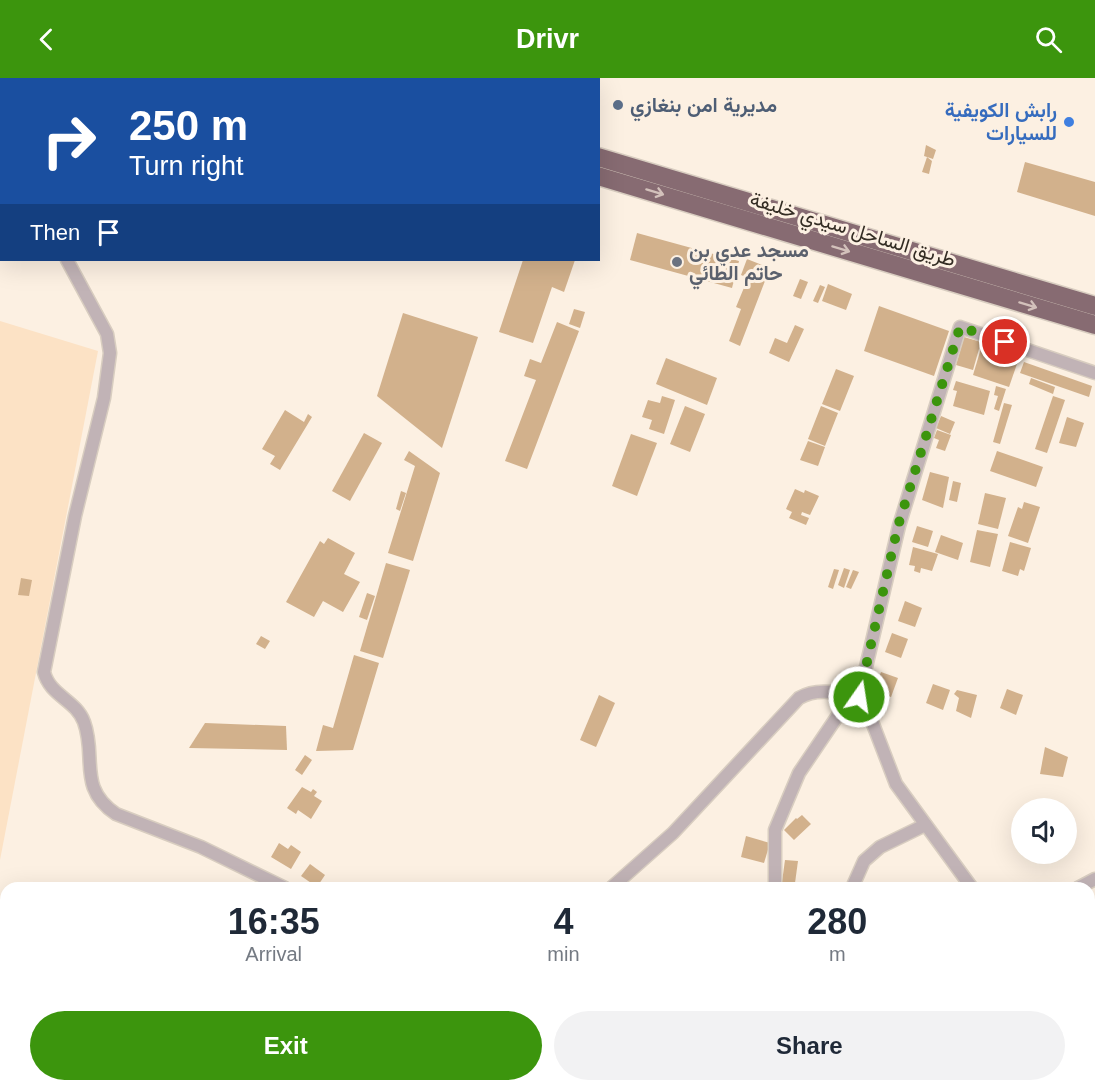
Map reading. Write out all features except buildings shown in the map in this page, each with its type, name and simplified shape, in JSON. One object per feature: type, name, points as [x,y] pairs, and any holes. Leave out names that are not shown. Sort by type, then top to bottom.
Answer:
[{"type":"highway","points":[[600,158],[1095,306]]},
{"type":"highway","name":"طريق الساحل سيدي خليفة","points":[[600,177],[1095,326]]},
{"type":"street","points":[[68,261],[107,334],[110,352],[104,398],[66,561],[44,672],[46,680],[52,690],[78,711],[83,718],[87,730],[92,787],[104,806],[116,814],[201,847],[273,882]]},
{"type":"street","points":[[968,882],[896,784],[871,716],[859,697],[898,526],[960,327],[1095,373]]},
{"type":"street","points":[[618,882],[673,833],[799,698],[806,694],[824,691],[859,697]]},
{"type":"street","points":[[775,882],[775,830],[799,773],[847,702],[859,697]]},
{"type":"street","points":[[855,882],[864,861],[880,847],[925,825]]},
{"type":"shaded area","points":[[0,321],[98,351],[0,860]]},
{"type":"place","name":"مديرية امن بنغازي","points":[[618,105]]},
{"type":"place","name":"رابش الكويفية للسيارات","points":[[1069,122]]},
{"type":"place","name":"مسجد عدي بن حاتم الطائي","points":[[677,262]]},
{"type":"route","points":[[859,697],[898,526],[960,327],[1005,342]]}]
